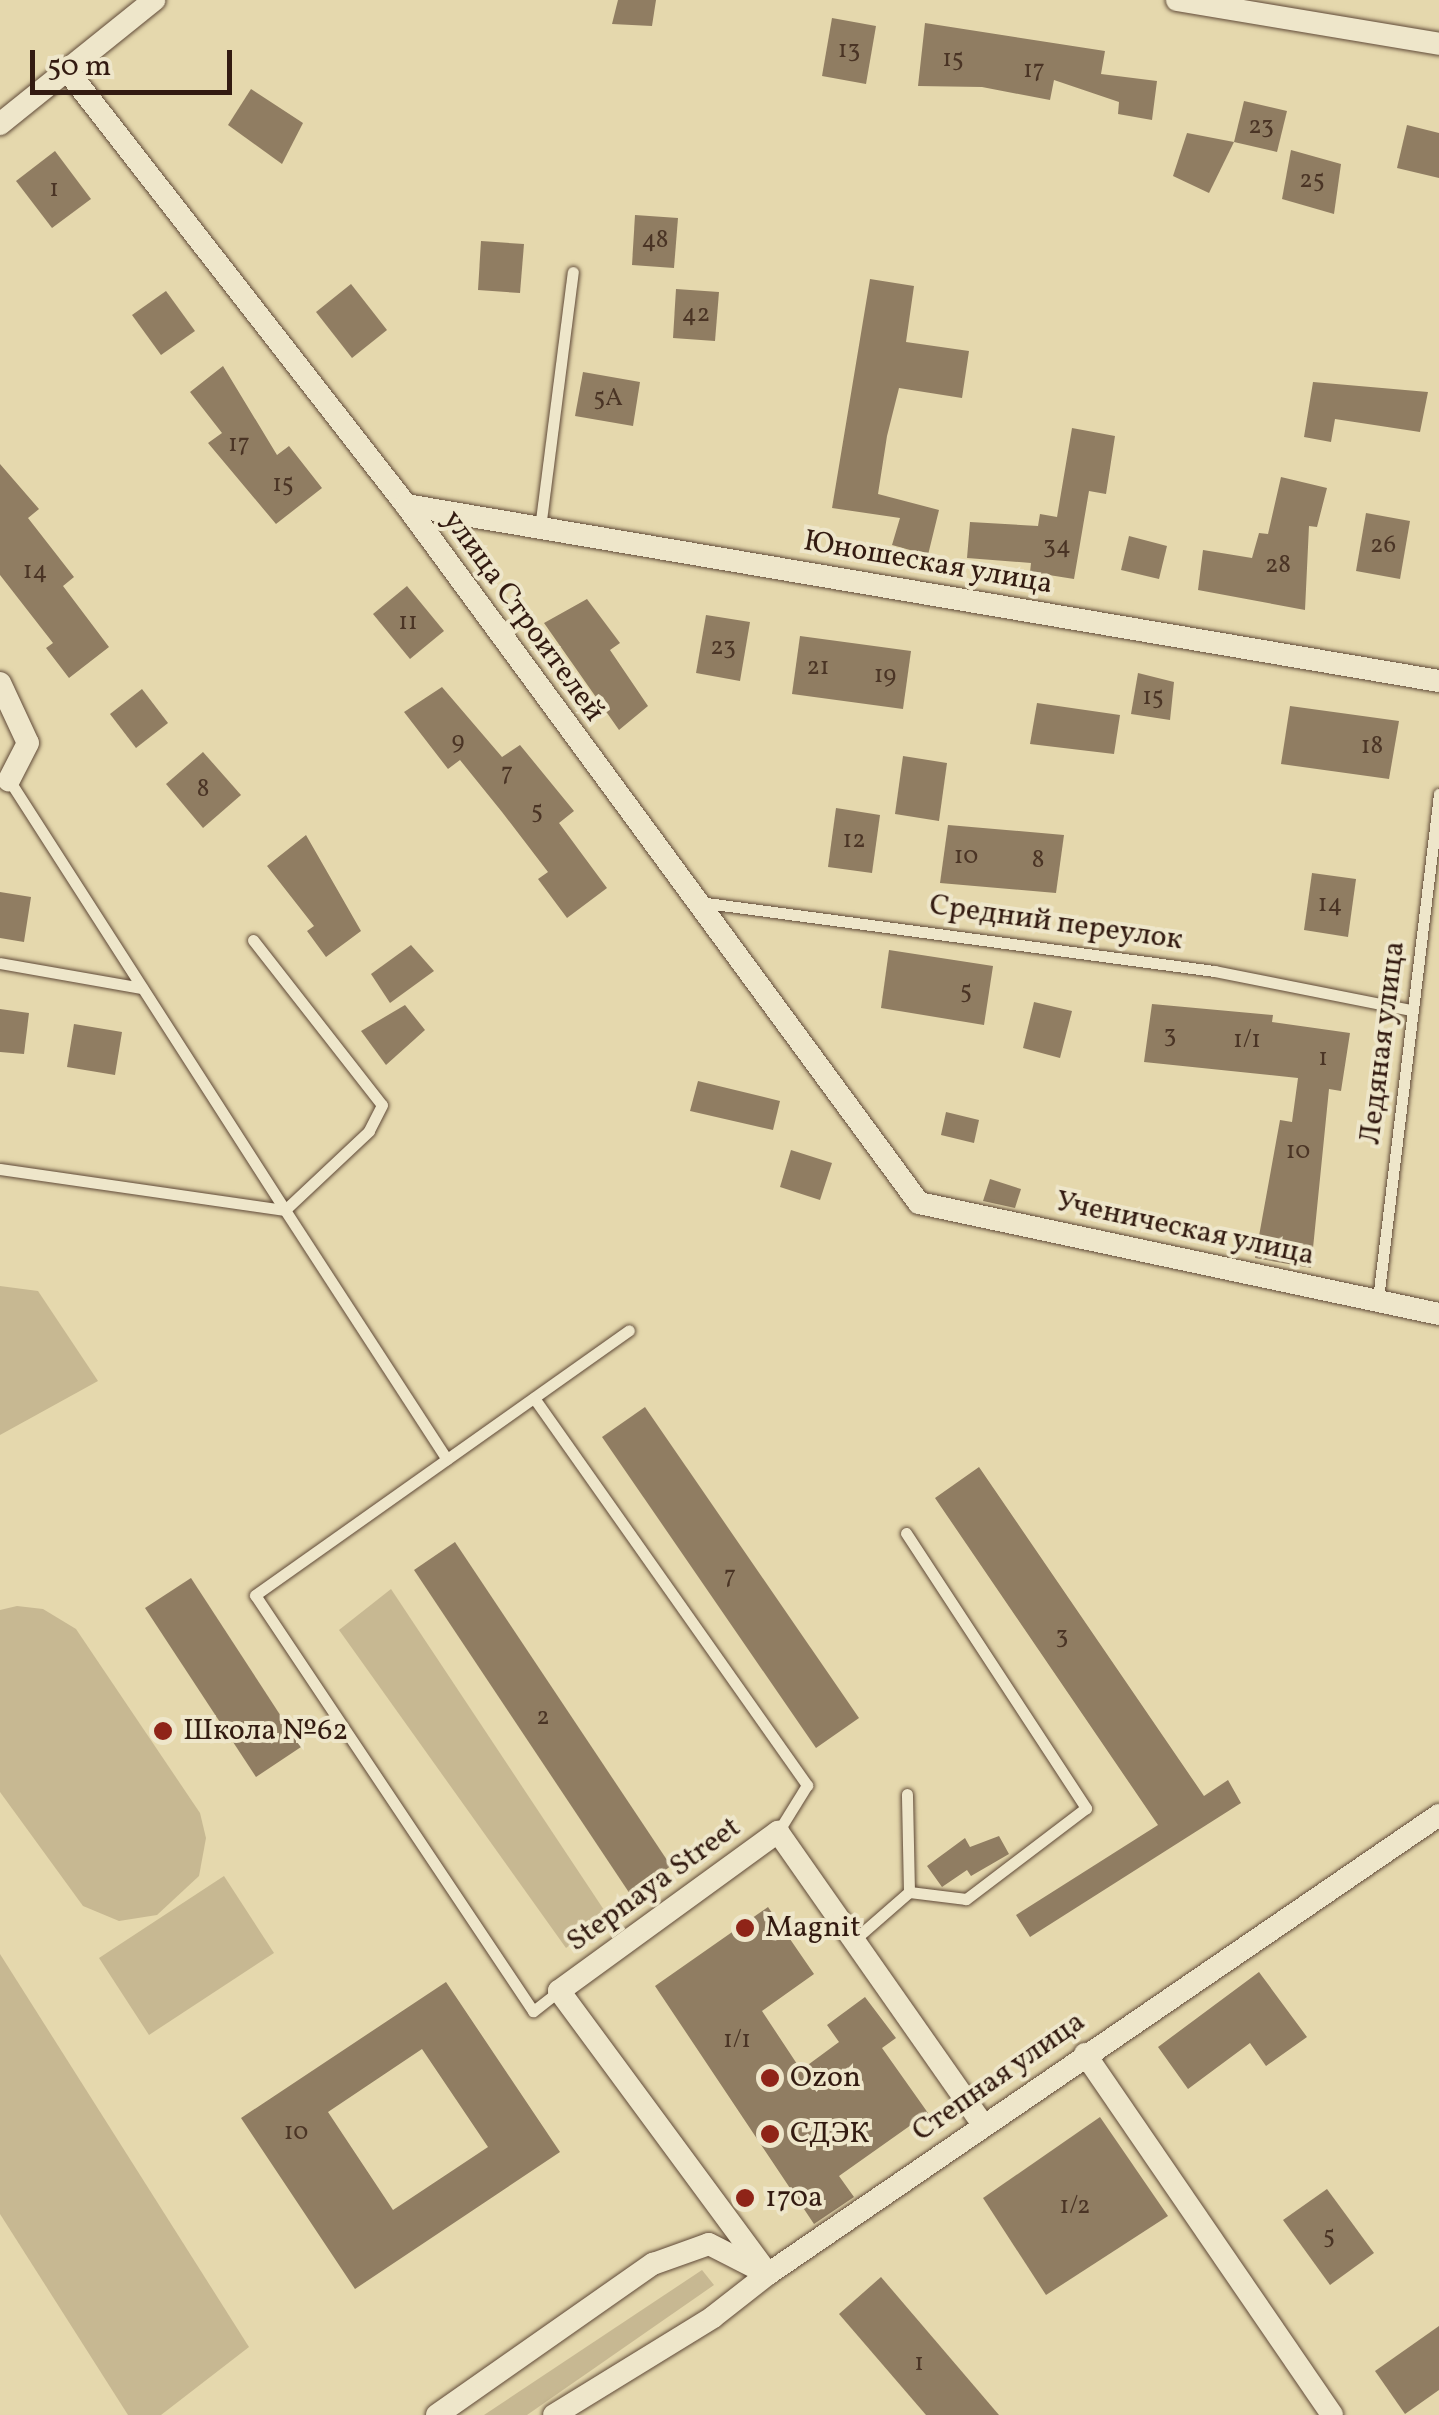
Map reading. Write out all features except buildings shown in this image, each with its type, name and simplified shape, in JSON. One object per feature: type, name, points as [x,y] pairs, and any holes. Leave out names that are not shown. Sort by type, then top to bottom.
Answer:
[{"type":"street","points":[[0,124],[154,0]]},
{"type":"street","points":[[1177,0],[1439,44]]},
{"type":"street","name":"улица Строителей","points":[[68,70],[406,505],[691,902],[919,1204]]},
{"type":"street","name":"Юношеская улица","points":[[406,505],[1439,681]]},
{"type":"street","points":[[0,683],[28,742],[5,780]]},
{"type":"street","name":"Ученическая улица","points":[[919,1204],[1439,1314]]},
{"type":"street","name":"Степная улица","points":[[554,2415],[714,2317],[768,2274],[1085,2054],[1439,1815]]},
{"type":"street","name":"Stepnaya Street","points":[[768,2274],[559,1991],[778,1832],[983,2125]]},
{"type":"street","points":[[1085,2054],[1332,2415]]},
{"type":"street","points":[[438,2415],[652,2264],[709,2244],[768,2274]]},
{"type":"lane","points":[[540,528],[573,272]]},
{"type":"lane","points":[[5,780],[447,1459]]},
{"type":"lane","name":"Ледяная улица","points":[[1378,1300],[1439,794]]},
{"type":"lane","name":"Средний переулок","points":[[691,902],[1214,971],[1411,1010]]},
{"type":"lane","points":[[253,940],[382,1105],[369,1131],[285,1210]]},
{"type":"lane","points":[[0,963],[142,988]]},
{"type":"lane","points":[[0,1168],[285,1210]]},
{"type":"lane","points":[[559,1991],[533,2011],[255,1595],[630,1330]]},
{"type":"lane","points":[[534,1398],[807,1785],[778,1832]]},
{"type":"lane","points":[[852,1940],[909,1892],[966,1899],[1086,1808],[906,1533]]},
{"type":"lane","points":[[907,1794],[909,1892]]},
{"type":"shaded area","points":[[0,1286],[38,1291],[98,1381],[0,1435]]},
{"type":"shaded area","points":[[391,1589],[608,1916],[566,1948],[339,1630]]},
{"type":"shaded area","points":[[17,1606],[43,1609],[76,1629],[200,1813],[206,1838],[199,1876],[157,1915],[119,1921],[83,1906],[0,1792],[0,1610]]},
{"type":"shaded area","points":[[224,1876],[274,1953],[149,2035],[99,1958]]},
{"type":"shaded area","points":[[0,1954],[249,2347],[161,2415],[128,2415],[0,2214]]},
{"type":"shaded area","points":[[702,2270],[714,2285],[527,2415],[484,2415]]},
{"type":"place","name":"Школа №62","points":[[163,1731]]},
{"type":"place","name":"Magnit","points":[[745,1928]]},
{"type":"place","name":"Ozon","points":[[770,2078]]},
{"type":"place","name":"СДЭК","points":[[770,2134]]},
{"type":"place","name":"170а","points":[[745,2198]]}]
